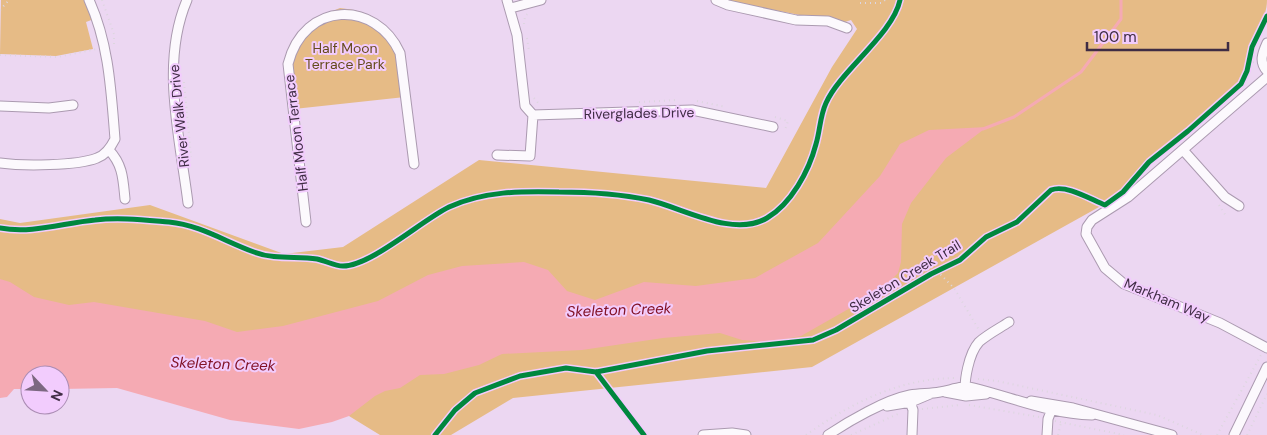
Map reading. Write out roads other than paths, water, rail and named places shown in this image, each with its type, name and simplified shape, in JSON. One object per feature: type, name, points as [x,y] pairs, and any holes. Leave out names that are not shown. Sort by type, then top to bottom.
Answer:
[{"type":"street","points":[[0,163],[52,165],[97,158],[109,150],[115,139],[106,48],[98,20],[89,0]]},
{"type":"street","name":"River Walk Drive","points":[[187,0],[178,24],[172,69],[188,203]]},
{"type":"street","points":[[497,155],[530,156],[534,115],[525,106],[518,35],[509,4],[529,5],[541,0]]},
{"type":"street","points":[[716,0],[728,5],[788,18],[828,22],[847,28]]},
{"type":"street","name":"Half Moon Terrace","points":[[306,222],[288,64],[295,42],[301,32],[309,24],[325,14],[340,8],[367,13],[386,27],[395,39],[400,53],[414,164]]},
{"type":"street","points":[[1267,43],[1262,56],[1262,65],[1267,71]]},
{"type":"street","name":"Markham Way","points":[[1266,348],[1220,324],[1124,284],[1105,268],[1089,241],[1086,230],[1092,220],[1120,203],[1267,77]]},
{"type":"street","points":[[0,106],[50,108],[73,105]]},
{"type":"street","name":"Riverglades Drive","points":[[534,115],[692,110],[774,127]]},
{"type":"street","points":[[109,150],[118,160],[122,170],[125,199]]},
{"type":"street","points":[[1183,150],[1225,197],[1239,206]]},
{"type":"street","points":[[966,390],[969,367],[975,348],[984,338],[1010,322]]},
{"type":"street","points":[[1230,435],[1235,431],[1267,367]]},
{"type":"street","points":[[828,435],[852,419],[885,405],[909,405],[931,394],[966,390],[1025,401],[1054,415],[1092,415],[1172,435]]},
{"type":"street","points":[[909,405],[912,431]]},
{"type":"street","points":[[1048,434],[1054,415]]},
{"type":"street","points":[[703,435],[732,433],[746,435]]},
{"type":"water","points":[[987,127],[946,158],[911,203],[902,224],[901,262],[898,273],[880,291],[801,336],[768,342],[742,340],[720,333],[663,338],[582,350],[502,354],[479,365],[444,374],[420,375],[400,388],[385,391],[375,396],[349,416],[332,422],[299,429],[230,420],[117,388],[70,389],[70,365],[20,365],[20,389],[14,389],[7,397],[0,398],[0,279],[10,282],[34,297],[69,305],[94,302],[205,321],[237,332],[283,326],[378,301],[428,275],[462,266],[524,262],[548,270],[567,291],[595,300],[644,282],[696,286],[755,278],[818,243],[880,176],[900,144],[929,130]]},
{"type":"waterway","name":"Skeleton Creek","points":[[983,129],[1014,117],[1081,72],[1121,19],[1121,0]]},
{"type":"park label","name":"Half Moon Terrace Park","points":[[345,56]]}]
